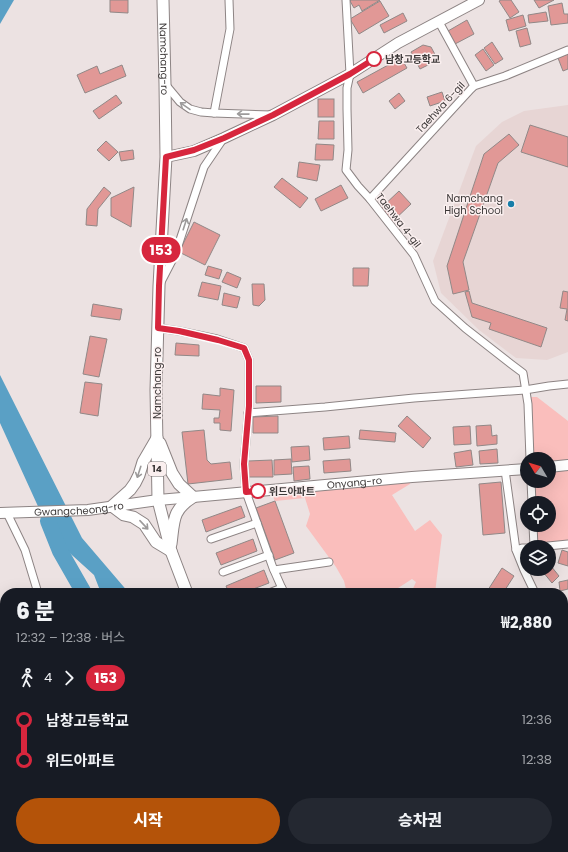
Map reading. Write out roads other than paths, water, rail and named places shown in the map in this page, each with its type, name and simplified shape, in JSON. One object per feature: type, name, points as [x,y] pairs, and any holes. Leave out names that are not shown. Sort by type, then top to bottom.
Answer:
[{"type":"main road","name":"Namchang-ro","points":[[163,0],[166,157],[159,286],[156,390],[158,500],[170,551],[185,588]]},
{"type":"main road","points":[[166,157],[194,150],[273,115],[350,74],[398,43],[479,0]]},
{"type":"main road","points":[[158,438],[172,473],[179,484],[193,496],[180,507],[177,513],[170,551],[156,542],[144,524],[133,517],[124,515],[112,506],[130,490],[135,483],[143,462],[158,438]]},
{"type":"main road","points":[[556,466],[568,465]]},
{"type":"main road","name":"Onyang-ro","points":[[158,500],[412,477],[520,469]]},
{"type":"main road","name":"Gwangcheong-ro","points":[[8,513],[88,510],[158,500]]},
{"type":"street","points":[[214,113],[230,29],[229,0]]},
{"type":"street","name":"Taehwa 4-gil","points":[[346,0],[350,74],[347,88],[348,150],[346,170],[414,255],[435,301],[465,328],[523,372],[528,404],[530,452]]},
{"type":"street","points":[[439,22],[474,86]]},
{"type":"street","name":"Taehwa 6-gil","points":[[370,199],[471,88],[505,76],[568,50]]},
{"type":"street","points":[[165,84],[180,102],[190,109],[214,113],[273,115]]},
{"type":"street","points":[[159,286],[176,255],[204,167],[224,138]]},
{"type":"street","points":[[158,328],[218,340],[244,348],[249,360],[248,413],[244,464],[246,492],[282,588]]},
{"type":"street","points":[[248,413],[414,398],[526,390],[568,384]]},
{"type":"street","points":[[505,470],[516,550],[533,588]]},
{"type":"street","points":[[8,513],[25,550],[36,588]]},
{"type":"street","points":[[211,539],[257,523]]},
{"type":"street","points":[[556,545],[568,544]]},
{"type":"street","points":[[516,550],[520,549]]},
{"type":"street","points":[[223,572],[269,555]]},
{"type":"street","points":[[274,570],[329,562]]},
{"type":"water","points":[[0,0],[14,0],[0,24]]},
{"type":"water","points":[[0,375],[82,538],[125,588],[99,588],[94,575],[52,537],[0,423]]},
{"type":"waterway","points":[[48,521],[60,551],[81,588]]},
{"type":"place","name":"남창고등학교","points":[[374,59]]},
{"type":"place","name":"Namchang High School","points":[[511,204]]},
{"type":"place","name":"위드아파트","points":[[258,491]]}]
